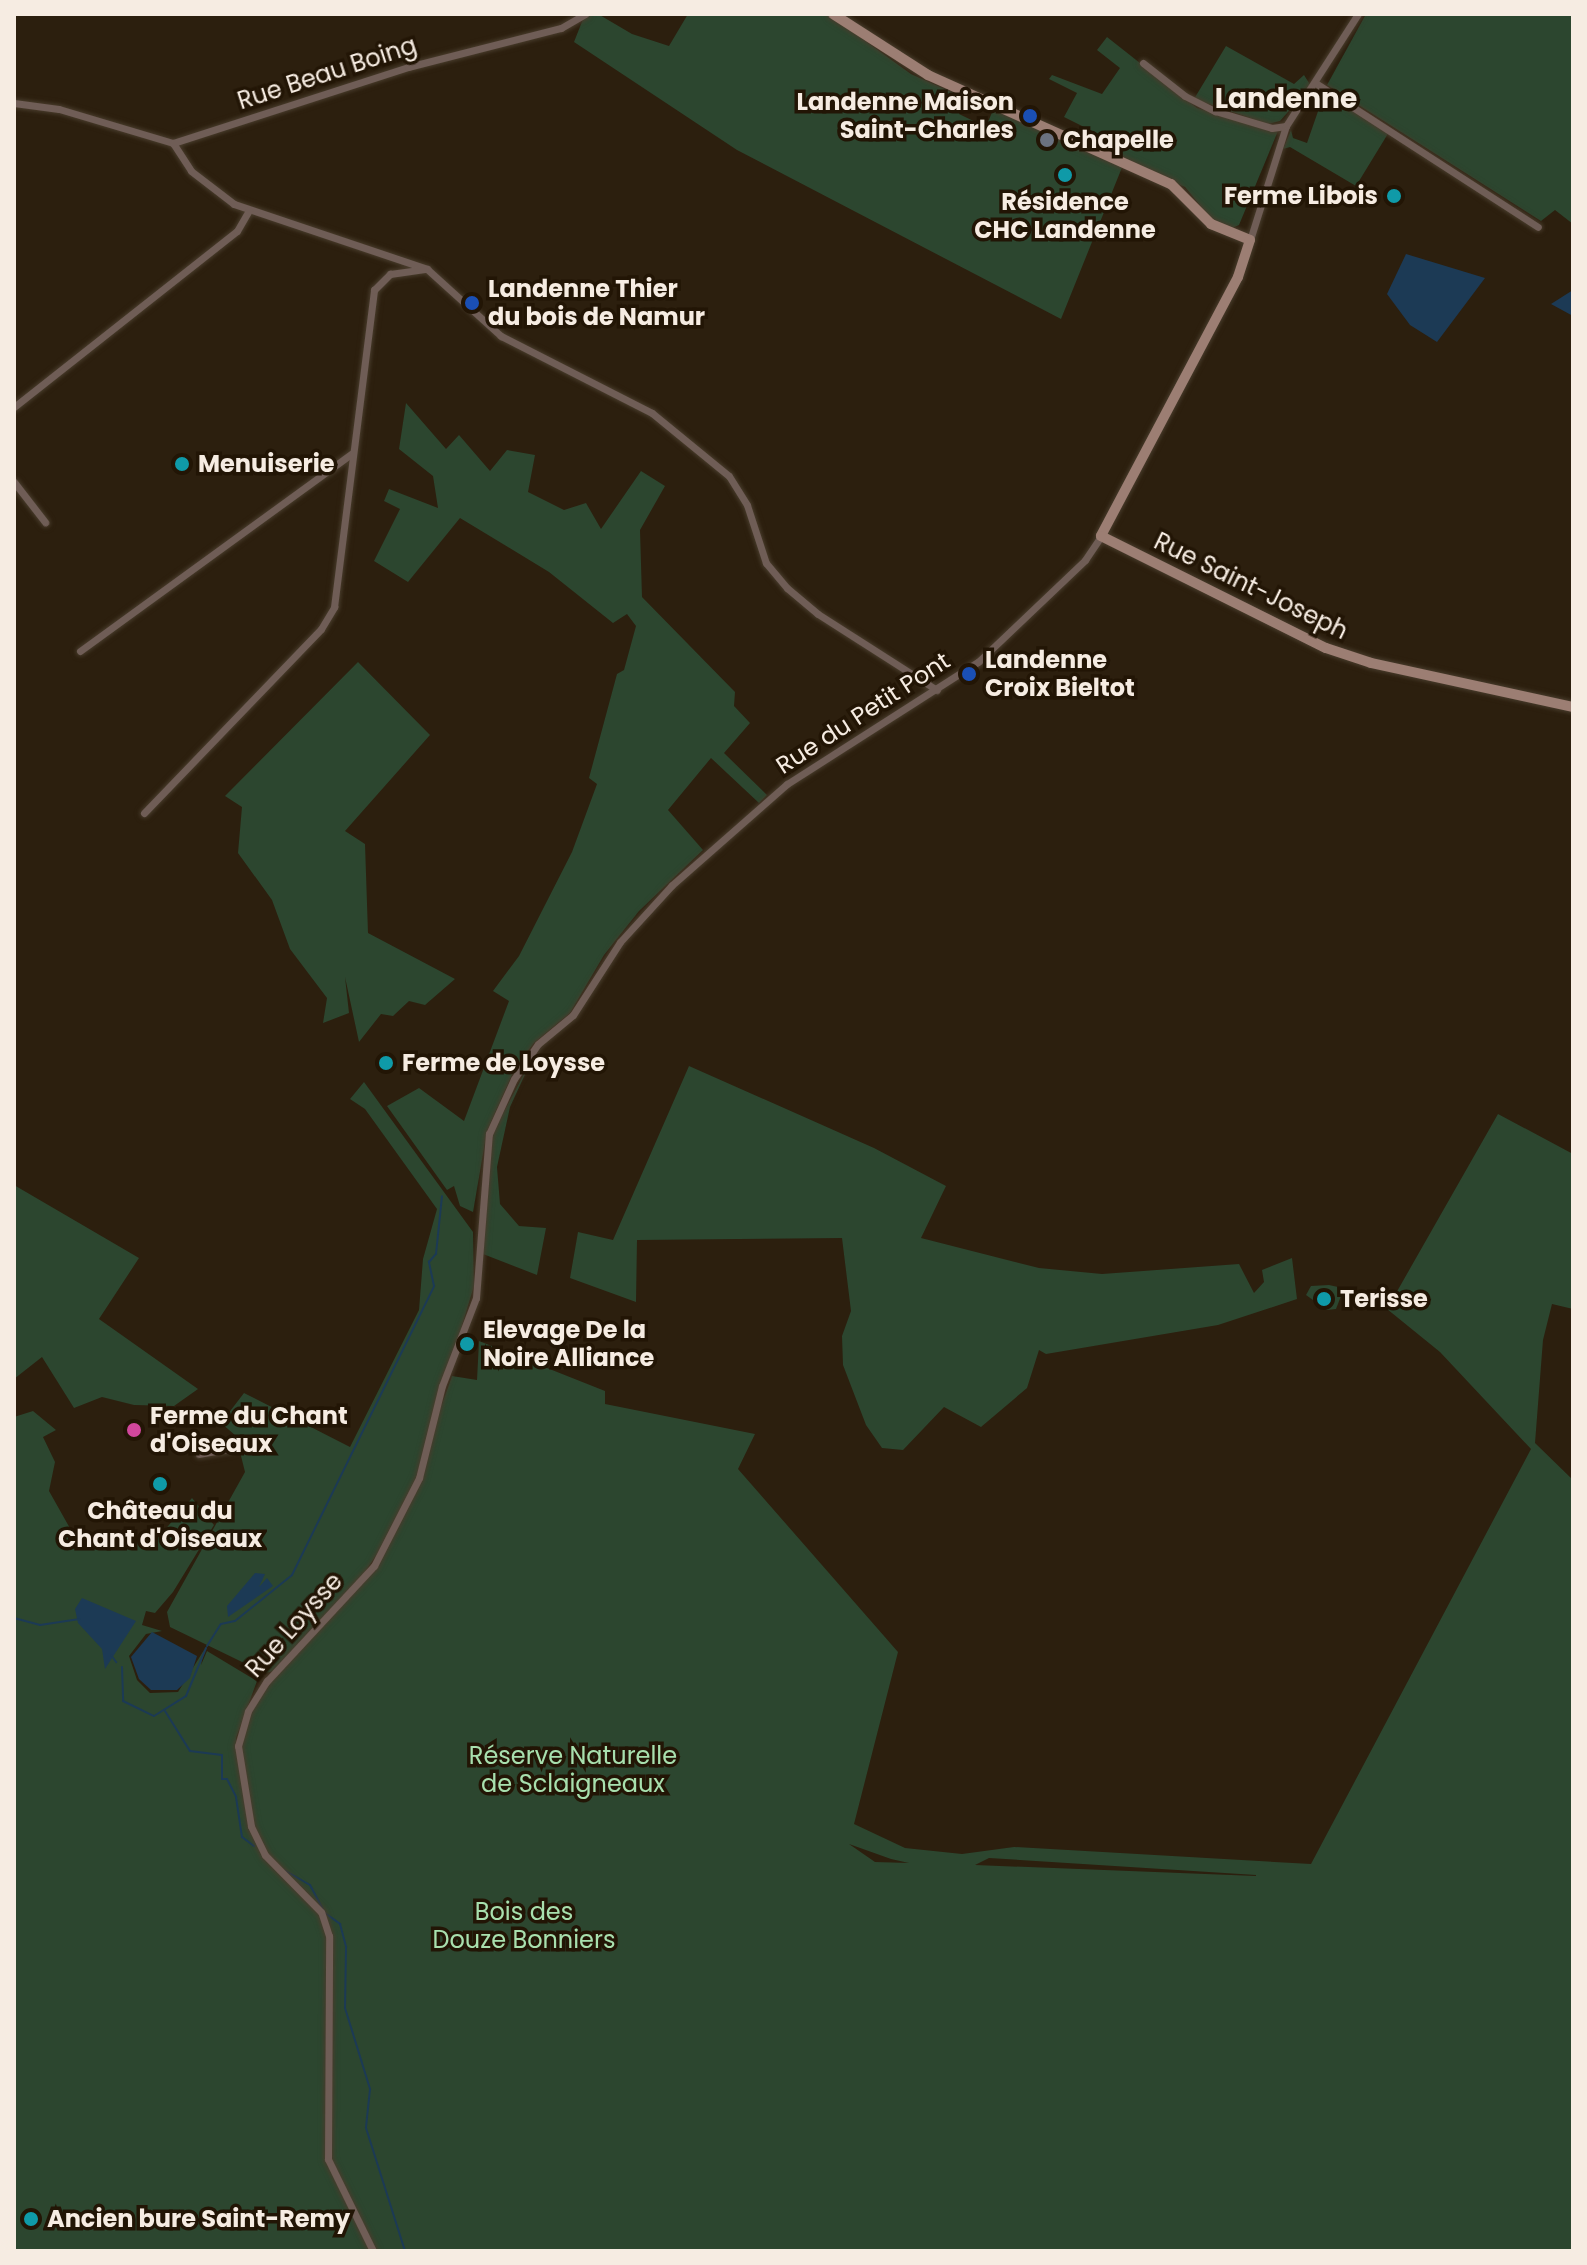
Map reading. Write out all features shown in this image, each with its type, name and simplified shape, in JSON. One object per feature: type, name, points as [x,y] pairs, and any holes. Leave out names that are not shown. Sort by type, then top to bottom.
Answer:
[{"type":"street","name":"Rue Beau Boing","points":[[173,143],[408,67],[561,28],[585,14]]},
{"type":"street","points":[[833,14],[928,75],[1178,188],[1211,224],[1250,240],[1286,126],[1317,84],[1358,14]]},
{"type":"street","points":[[1143,63],[1185,96],[1215,111],[1272,128],[1286,126]]},
{"type":"street","points":[[1317,84],[1538,227]]},
{"type":"street","points":[[14,103],[59,109],[173,143],[206,185],[249,210],[427,269],[501,336],[652,413],[692,443],[729,476],[747,505],[766,563],[787,588],[937,690]]},
{"type":"street","points":[[14,407],[237,231],[249,210]]},
{"type":"street","name":"Rue du Petit Pont","points":[[476,1247],[489,1134],[504,1101],[538,1044],[573,1015],[620,942],[688,871],[787,784],[978,662],[1085,560],[1101,536],[1238,277],[1250,240]]},
{"type":"street","points":[[144,813],[321,629],[334,607],[374,290],[390,274],[427,269]]},
{"type":"street","points":[[80,651],[353,453]]},
{"type":"street","points":[[14,482],[45,522]]},
{"type":"street","name":"Rue Saint-Joseph","points":[[1101,536],[1326,648],[1371,663],[1573,707]]},
{"type":"street","name":"Rue Loysse","points":[[373,2251],[328,2159],[329,1936],[321,1912],[271,1864],[255,1835],[238,1746],[248,1711],[267,1681],[374,1566],[397,1530],[428,1453],[442,1386],[476,1298],[476,1247]]},
{"type":"street","points":[[199,1454],[233,1448]]},
{"type":"green space","points":[[585,14],[598,14],[632,34],[669,46],[688,14],[828,14],[911,74],[967,99],[959,114],[986,127],[995,105],[1123,165],[1061,319],[737,150],[574,42]]},
{"type":"green space","points":[[1366,14],[1573,14],[1573,224],[1555,210],[1541,221],[1327,85]]},
{"type":"green space","points":[[1107,37],[1197,108],[1278,131],[1239,225],[1232,228],[1212,220],[1185,187],[1117,159],[1114,142],[1064,117],[1077,93],[1049,79],[1052,75],[1102,94],[1120,68],[1097,50]]},
{"type":"green space","points":[[1226,46],[1294,84],[1304,75],[1311,86],[1280,121],[1268,124],[1194,99]]},
{"type":"green space","points":[[1324,94],[1389,132],[1356,186],[1290,147],[1283,149],[1291,130],[1293,138],[1307,143]]},
{"type":"green space","points":[[406,403],[446,449],[459,435],[490,471],[507,450],[535,455],[528,492],[564,510],[586,503],[601,529],[641,471],[665,486],[640,530],[642,597],[735,692],[734,706],[750,723],[724,753],[767,795],[759,803],[711,758],[668,810],[703,850],[639,911],[604,955],[570,1013],[534,1043],[515,1068],[487,1131],[473,1212],[460,1206],[454,1186],[447,1190],[387,1106],[419,1088],[464,1121],[509,1001],[493,991],[519,956],[572,852],[597,784],[589,778],[617,674],[624,670],[636,626],[627,614],[613,623],[549,572],[460,518],[408,582],[374,561],[400,509],[384,501],[389,489],[438,508],[433,476],[399,449]]},
{"type":"green space","points":[[358,662],[430,735],[345,831],[365,844],[368,933],[455,979],[425,1005],[409,1001],[393,1016],[381,1014],[359,1042],[345,977],[349,1013],[323,1023],[327,998],[290,949],[272,900],[238,853],[242,807],[225,796]]},
{"type":"green space","points":[[533,1057],[510,1107],[497,1167],[500,1204],[519,1226],[546,1228],[537,1275],[483,1254],[493,1132]]},
{"type":"green space","points":[[689,1066],[874,1148],[946,1186],[921,1238],[1039,1268],[1102,1274],[1239,1264],[1254,1293],[1264,1282],[1262,1270],[1292,1258],[1297,1299],[1218,1325],[1046,1354],[1039,1350],[1027,1388],[981,1427],[944,1407],[903,1450],[882,1448],[866,1425],[843,1365],[842,1336],[851,1311],[842,1238],[637,1240],[636,1302],[570,1278],[578,1232],[613,1240]]},
{"type":"green space","points":[[364,1082],[473,1232],[474,1286],[415,1481],[386,1541],[364,1573],[274,1671],[265,1673],[170,1627],[167,1612],[245,1472],[236,1436],[221,1423],[244,1393],[350,1447],[419,1310],[423,1259],[437,1209],[365,1109],[350,1099]]},
{"type":"green space","name":"Bois des Douze Bonniers","points":[[1498,1114],[1573,1154],[1573,1309],[1552,1304],[1543,1340],[1535,1443],[1573,1480],[1573,2251],[14,2251],[14,1417],[33,1411],[56,1430],[43,1437],[55,1462],[49,1491],[80,1546],[157,1539],[192,1498],[214,1525],[173,1592],[155,1613],[146,1611],[142,1625],[162,1631],[146,1634],[129,1656],[137,1680],[150,1693],[178,1692],[204,1650],[201,1665],[207,1651],[257,1681],[236,1738],[238,1755],[240,1732],[267,1682],[374,1566],[397,1530],[452,1376],[477,1380],[479,1341],[605,1391],[605,1404],[755,1434],[738,1469],[898,1652],[854,1824],[905,1848],[962,1854],[1014,1847],[1311,1864],[1531,1449],[1440,1352],[1387,1309]],"holes":[[[849,1844],[891,1859],[909,1863],[875,1862]],[[989,1858],[1256,1875],[1256,1876],[975,1865]]]},
{"type":"green space","points":[[14,1185],[139,1258],[99,1319],[198,1389],[174,1406],[134,1405],[102,1397],[74,1408],[42,1357],[14,1379]]},
{"type":"green space","name":"Terisse","points":[[1311,1286],[1338,1287],[1341,1296],[1336,1309],[1327,1310],[1306,1295]]},
{"type":"water","points":[[1406,254],[1485,278],[1437,342],[1410,325],[1387,294]]},
{"type":"water","points":[[1573,290],[1573,316],[1551,304]]},
{"type":"water","points":[[255,1573],[265,1574],[259,1587],[267,1578],[273,1586],[228,1617],[227,1606]]},
{"type":"water","points":[[82,1598],[136,1621],[105,1669],[102,1649],[78,1623],[75,1609]]},
{"type":"water","points":[[152,1632],[197,1656],[190,1678],[177,1690],[151,1690],[139,1679],[131,1657]]},
{"type":"waterway","points":[[207,1646],[221,1624],[235,1621],[292,1575],[434,1286],[429,1262],[436,1254],[442,1196]]},
{"type":"waterway","points":[[14,1618],[40,1625],[80,1619]]},
{"type":"waterway","points":[[122,1667],[123,1701],[154,1716],[186,1696],[206,1648]]},
{"type":"waterway","points":[[111,1655],[116,1662]]},
{"type":"waterway","points":[[165,1711],[190,1751],[222,1755],[222,1779],[227,1779],[236,1797],[242,1837],[254,1846]]},
{"type":"waterway","points":[[284,1870],[310,1885],[325,1913],[340,1924],[346,1947],[345,2008],[370,2089],[366,2128],[405,2251]]},
{"type":"place","name":"Landenne Maison Saint-Charles","points":[[1030,116]]},
{"type":"place","name":"Chapelle","points":[[1047,140]]},
{"type":"place","name":"Résidence CHC Landenne","points":[[1065,175]]},
{"type":"place","name":"Ferme Libois","points":[[1394,196]]},
{"type":"place","name":"Landenne Thier du bois de Namur","points":[[472,303]]},
{"type":"place","name":"Menuiserie","points":[[182,464]]},
{"type":"place","name":"Landenne Croix Bieltot","points":[[969,674]]},
{"type":"place","name":"Ferme de Loysse","points":[[386,1063]]},
{"type":"place","name":"Terisse","points":[[1324,1299]]},
{"type":"place","name":"Elevage De la Noire Alliance","points":[[467,1344]]},
{"type":"place","name":"Ferme du Chant d'Oiseaux","points":[[134,1430]]},
{"type":"place","name":"Château du Chant d'Oiseaux","points":[[160,1484]]},
{"type":"place","name":"Ancien bure Saint-Remy","points":[[31,2219]]},
{"type":"district","name":"Landenne","points":[[1286,99]]},
{"type":"park label","name":"Réserve Naturelle de Sclaigneaux","points":[[573,1770]]}]
